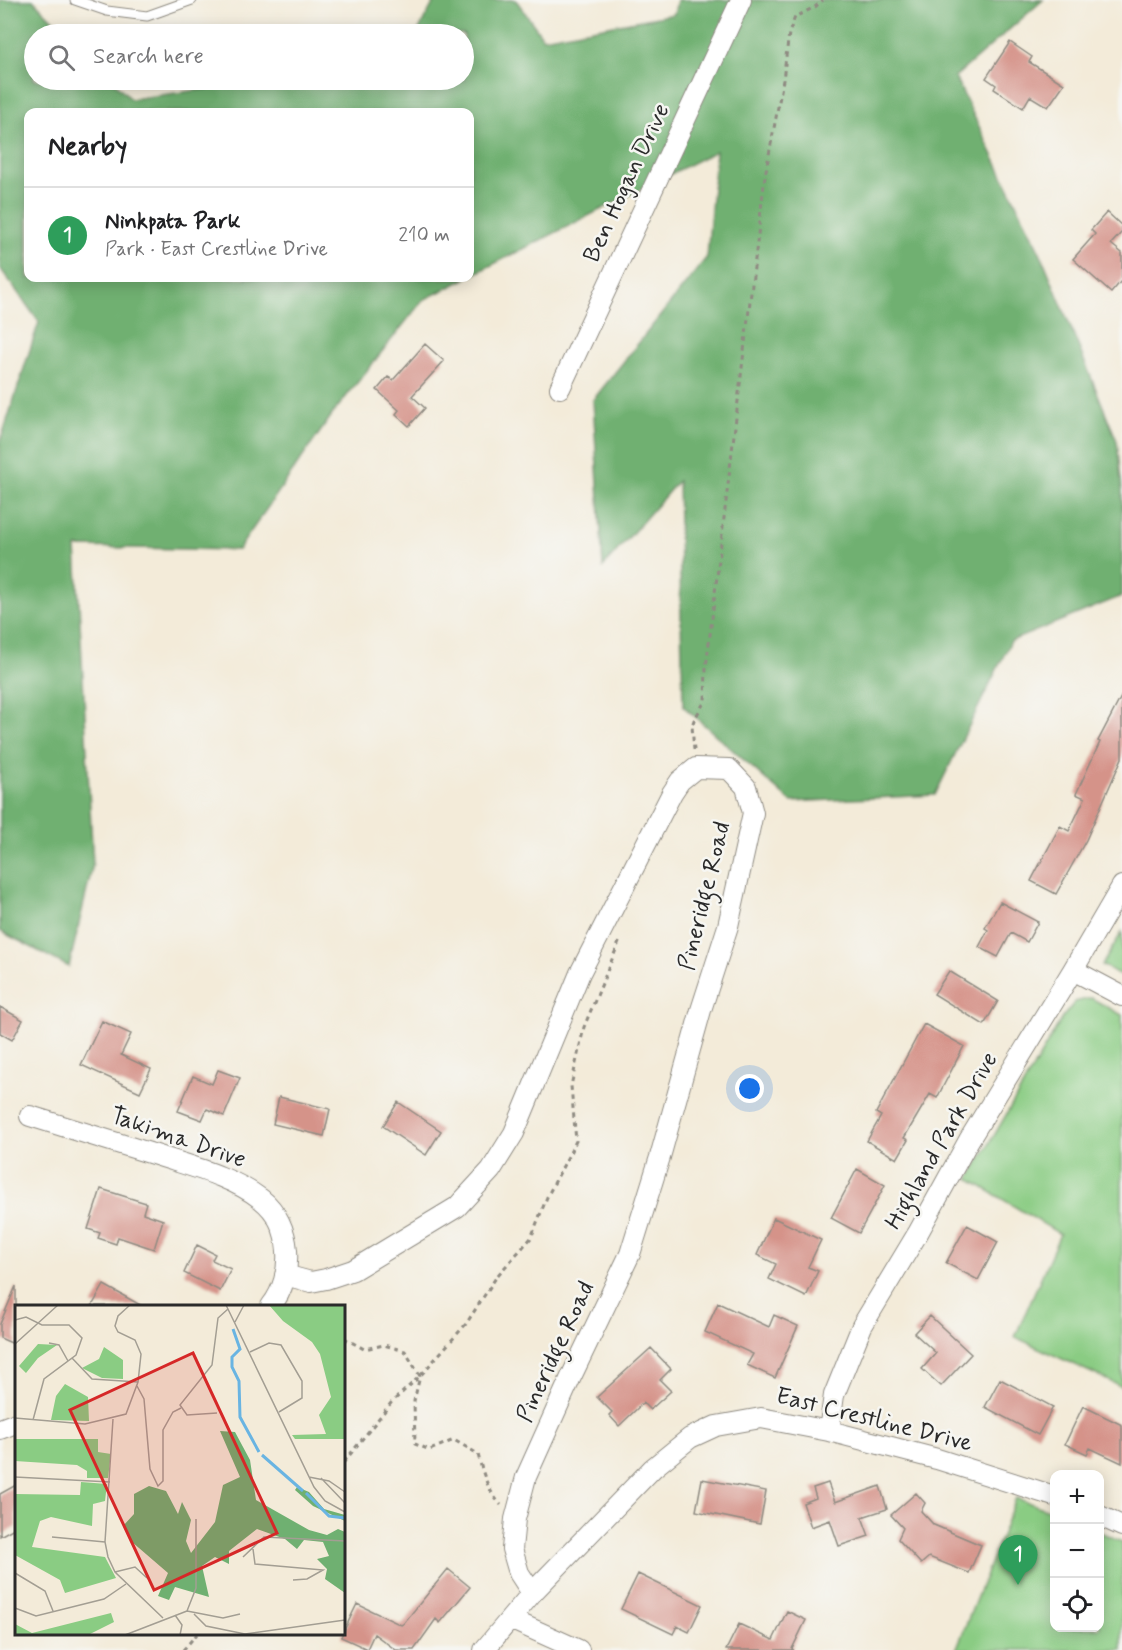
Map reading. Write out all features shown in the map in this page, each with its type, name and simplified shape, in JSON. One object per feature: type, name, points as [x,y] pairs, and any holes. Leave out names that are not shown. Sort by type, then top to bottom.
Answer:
[{"type":"street","name":"Ben Hogan Drive","points":[[560,388],[741,0]]},
{"type":"street","name":"Pineridge Road","points":[[285,1275],[310,1282],[353,1270],[457,1207],[491,1170],[514,1133],[580,973],[672,793],[680,781],[696,768],[729,769],[746,787],[753,813],[728,926],[701,1010],[660,1158],[630,1254],[526,1477],[515,1519],[512,1549],[519,1573],[532,1593]]},
{"type":"street","name":"Highland Park Drive","points":[[829,1431],[834,1395],[862,1326],[918,1233],[969,1140],[1122,885]]},
{"type":"street","points":[[1073,970],[1122,996]]},
{"type":"street","name":"Takima Drive","points":[[30,1116],[204,1170],[253,1193],[273,1211],[281,1227],[288,1251],[280,1292],[272,1305]]},
{"type":"street","name":"East Crestline Drive","points":[[484,1650],[532,1593],[653,1468],[690,1438],[716,1425],[761,1418],[829,1431],[937,1459],[1050,1495]]},
{"type":"street","points":[[0,1429],[15,1423]]},
{"type":"street","points":[[1104,1518],[1122,1526]]},
{"type":"street","points":[[510,1619],[579,1650]]},
{"type":"lane","points":[[75,0],[107,11],[147,16],[192,0]]},
{"type":"path","points":[[695,756],[692,726],[705,701],[706,668],[765,176],[783,80],[789,33],[795,17],[815,7],[823,0]]},
{"type":"path","points":[[345,1461],[391,1403],[420,1376],[466,1324],[497,1276],[531,1238],[547,1197],[576,1141],[571,1086],[584,1027],[624,931]]},
{"type":"path","points":[[345,1339],[364,1349],[384,1345],[405,1351],[420,1376],[414,1401],[416,1444],[430,1450],[454,1440],[478,1454],[493,1496],[515,1519]]},
{"type":"path","points":[[183,1650],[196,1635]]},
{"type":"green space","points":[[0,0],[33,0],[57,24],[24,24],[24,90],[122,90],[131,99],[198,90],[474,90],[474,24],[422,24],[435,0],[516,0],[543,38],[674,14],[677,0],[1043,0],[955,77],[1040,252],[1117,441],[1122,491],[1122,596],[1011,641],[935,795],[791,802],[683,706],[678,481],[603,567],[593,400],[707,257],[716,151],[474,274],[474,108],[24,108],[24,282],[459,282],[423,300],[334,412],[238,550],[76,547],[93,864],[69,967],[0,931],[0,442],[39,322],[0,268]]},
{"type":"green space","points":[[1122,932],[1122,976],[1102,965]]},
{"type":"green space","points":[[1091,998],[1122,1015],[1122,1387],[1015,1337],[1060,1234],[969,1179],[1062,1018],[1075,1002]]},
{"type":"green space","points":[[1016,1498],[1050,1511],[1050,1632],[1104,1632],[1104,1534],[1122,1542],[1122,1650],[956,1650]]},
{"type":"building","points":[[1010,42],[1032,57],[1029,62],[1064,84],[1048,107],[1030,96],[1023,108],[994,89],[996,85],[986,78]]},
{"type":"building","points":[[1107,212],[1122,226],[1122,232],[1111,244],[1122,253],[1122,280],[1111,293],[1073,259],[1095,234],[1091,230]]},
{"type":"building","points":[[425,344],[444,361],[412,396],[425,408],[409,426],[396,414],[399,410],[377,390],[388,377],[393,380]]},
{"type":"building","points":[[1122,695],[1122,758],[1086,840],[1056,894],[1031,881],[1060,826],[1069,831],[1085,798],[1076,794],[1100,742],[1098,741]]},
{"type":"building","points":[[1000,902],[1038,922],[1027,942],[1011,933],[998,957],[979,947],[988,930],[985,928]]},
{"type":"building","points":[[949,971],[998,1001],[984,1025],[934,994]]},
{"type":"building","points":[[0,1007],[23,1020],[12,1040],[0,1033]]},
{"type":"building","points":[[102,1021],[131,1034],[121,1055],[151,1069],[140,1092],[81,1065]]},
{"type":"building","points":[[924,1024],[964,1046],[937,1098],[930,1094],[904,1138],[908,1140],[897,1159],[867,1141],[881,1116],[876,1113]]},
{"type":"building","points":[[218,1070],[240,1078],[224,1116],[207,1109],[202,1120],[178,1111],[193,1076],[212,1084]]},
{"type":"building","points":[[279,1097],[330,1109],[324,1136],[273,1124]]},
{"type":"building","points":[[398,1102],[441,1131],[426,1155],[383,1126]]},
{"type":"building","points":[[857,1169],[885,1185],[859,1233],[831,1218]]},
{"type":"building","points":[[101,1189],[146,1203],[143,1213],[163,1220],[154,1249],[118,1237],[116,1244],[98,1238],[100,1233],[88,1229]]},
{"type":"building","points":[[774,1218],[821,1240],[808,1267],[818,1271],[806,1297],[769,1279],[776,1264],[757,1255]]},
{"type":"building","points":[[967,1225],[998,1242],[978,1280],[946,1263]]},
{"type":"building","points":[[197,1245],[215,1254],[212,1260],[231,1269],[220,1291],[184,1273]]},
{"type":"building","points":[[104,1285],[140,1305],[93,1305]]},
{"type":"building","points":[[16,1286],[15,1345],[0,1338],[0,1324]]},
{"type":"building","points":[[718,1303],[769,1327],[774,1315],[798,1326],[775,1378],[747,1365],[753,1354],[705,1332]]},
{"type":"building","points":[[930,1316],[971,1354],[941,1386],[922,1369],[936,1353],[914,1333]]},
{"type":"building","points":[[651,1348],[671,1369],[660,1380],[671,1391],[650,1410],[643,1403],[619,1426],[609,1415],[612,1412],[597,1397]]},
{"type":"building","points":[[1000,1379],[1053,1407],[1038,1435],[985,1407]]},
{"type":"building","points":[[1083,1406],[1122,1425],[1122,1463],[1090,1448],[1087,1454],[1065,1444]]},
{"type":"building","points":[[702,1479],[766,1491],[760,1524],[696,1511]]},
{"type":"building","points":[[828,1483],[835,1502],[880,1486],[887,1509],[862,1517],[869,1536],[839,1546],[830,1520],[811,1527],[803,1503],[816,1498],[813,1488]]},
{"type":"building","points":[[15,1486],[15,1528],[0,1536],[0,1494]]},
{"type":"building","points":[[916,1493],[925,1503],[921,1511],[934,1525],[981,1545],[969,1573],[929,1557],[921,1564],[898,1539],[903,1528],[891,1515]]},
{"type":"building","points":[[448,1569],[470,1587],[440,1623],[436,1619],[414,1650],[396,1650],[374,1634],[367,1649],[341,1637],[345,1635],[345,1629],[357,1604],[403,1624]]},
{"type":"building","points":[[638,1574],[702,1605],[689,1632],[677,1626],[673,1634],[621,1609]]},
{"type":"building","points":[[787,1611],[806,1620],[792,1649],[794,1650],[726,1650],[739,1624],[773,1640]]},
{"type":"place","name":"Ninkpata Park","points":[[1018,1585]]}]
